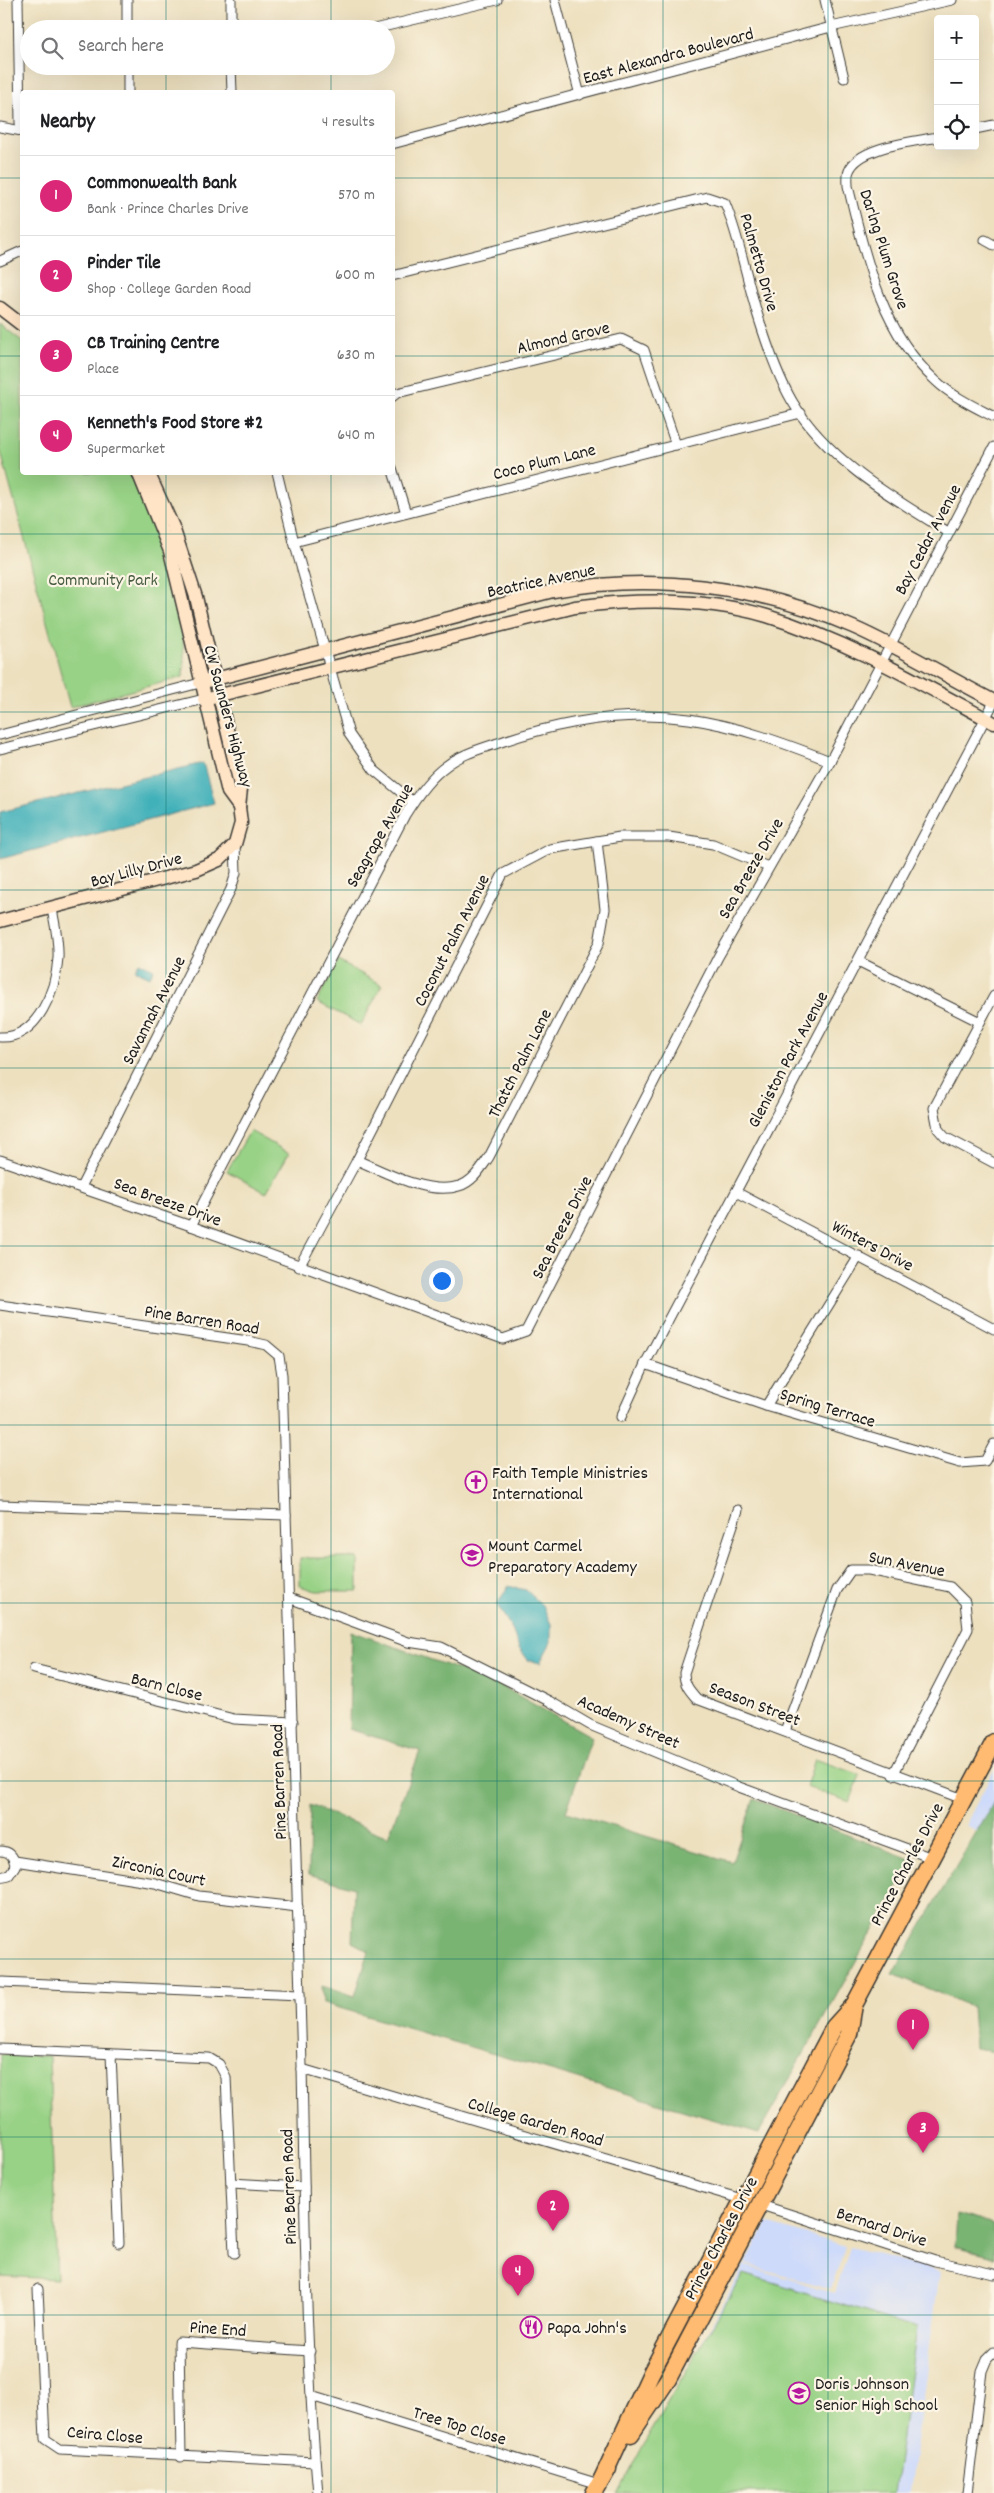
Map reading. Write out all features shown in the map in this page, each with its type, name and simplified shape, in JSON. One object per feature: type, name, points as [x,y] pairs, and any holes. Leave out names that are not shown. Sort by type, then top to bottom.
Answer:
[{"type":"highway","name":"Prince Charles Drive","points":[[598,2485],[652,2373],[834,2027],[854,2005],[994,1742]]},
{"type":"highway","name":"Prince Charles Drive","points":[[598,2485],[668,2379],[761,2205],[848,2034],[854,2005]]},
{"type":"main road","points":[[0,308],[20,323]]},
{"type":"main road","name":"CW Saunders Highway","points":[[139,475],[170,551],[200,683],[228,792],[238,807]]},
{"type":"main road","name":"CW Saunders Highway","points":[[149,475],[181,548],[196,597],[241,789],[238,807]]},
{"type":"main road","name":"Beatrice Avenue","points":[[200,683],[325,652],[553,591],[585,586],[647,582],[714,588],[782,602],[853,627],[994,701]]},
{"type":"main road","name":"Beatrice Avenue","points":[[204,699],[575,607],[609,602],[669,601],[717,606],[766,616],[818,633],[880,662],[989,721]]},
{"type":"main road","points":[[235,844],[241,823],[238,807]]},
{"type":"main road","name":"Bay Lilly Drive","points":[[0,922],[196,870],[220,860],[235,844]]},
{"type":"street","points":[[18,0],[20,123]]},
{"type":"street","points":[[127,0],[127,20]]},
{"type":"street","points":[[230,0],[231,20]]},
{"type":"street","points":[[395,24],[497,0]]},
{"type":"street","points":[[555,0],[580,95]]},
{"type":"street","points":[[825,0],[844,78]]},
{"type":"street","name":"East Alexandra Boulevard","points":[[395,143],[831,27],[952,0]]},
{"type":"street","points":[[128,75],[128,90]]},
{"type":"street","points":[[231,75],[232,90]]},
{"type":"street","points":[[979,128],[994,125]]},
{"type":"street","points":[[0,127],[20,130]]},
{"type":"street","name":"Darlng Plum Grove","points":[[934,138],[871,151],[858,160],[848,172],[848,186],[880,299],[904,346],[938,383],[994,417]]},
{"type":"street","name":"Palmetto Drive","points":[[395,275],[707,197],[725,203],[736,231],[747,278],[771,355],[792,401],[824,442],[873,485],[948,532]]},
{"type":"street","points":[[985,240],[994,245]]},
{"type":"street","points":[[0,261],[20,252]]},
{"type":"street","name":"Almond Grove","points":[[395,394],[621,339],[644,350],[676,445]]},
{"type":"street","name":"Coco Plum Lane","points":[[294,542],[802,413]]},
{"type":"street","name":"Bay Cedar Avenue","points":[[890,646],[994,447]]},
{"type":"street","points":[[278,475],[294,542],[345,724],[354,744],[374,770],[413,802]]},
{"type":"street","points":[[394,475],[406,513]]},
{"type":"street","name":"Sea Breeze Drive","points":[[0,1160],[191,1226],[299,1267],[503,1339],[526,1331],[718,957],[830,761],[890,646]]},
{"type":"street","points":[[0,735],[200,683]]},
{"type":"street","points":[[0,749],[204,699]]},
{"type":"street","name":"Gleniston Park Avenue","points":[[621,1417],[645,1364],[858,961],[989,721],[994,701]]},
{"type":"street","name":"Seagrape Avenue","points":[[191,1226],[413,802],[445,766],[478,750],[546,728],[615,717],[654,716],[723,726],[769,739],[830,761]]},
{"type":"street","name":"Coconut Palm Avenue","points":[[299,1267],[357,1160],[503,874],[550,849],[620,836],[669,837],[713,844],[768,867]]},
{"type":"street","name":"Thatch Palm Lane","points":[[357,1160],[402,1179],[444,1188],[460,1186],[475,1176],[489,1157],[599,943],[605,909],[597,841]]},
{"type":"street","name":"Savannah Avenue","points":[[81,1187],[231,889],[236,873],[235,844]]},
{"type":"street","points":[[0,1038],[16,1035],[28,1028],[45,1006],[52,990],[58,950],[52,909]]},
{"type":"street","points":[[858,961],[980,1022]]},
{"type":"street","points":[[994,996],[934,1108],[938,1129],[945,1137],[994,1163]]},
{"type":"street","name":"Winters Drive","points":[[736,1192],[994,1329]]},
{"type":"street","points":[[766,1406],[859,1256]]},
{"type":"street","name":"Pine Barren Road","points":[[0,1305],[248,1341],[266,1345],[279,1356],[282,1375],[289,1598],[311,2396],[318,2493]]},
{"type":"street","name":"Spring Terrace","points":[[645,1364],[766,1406],[960,1463],[985,1462],[994,1444]]},
{"type":"street","points":[[0,1505],[286,1515]]},
{"type":"street","name":"Season Street","points":[[738,1510],[684,1673],[684,1681],[697,1699],[893,1775],[963,1799]]},
{"type":"street","name":"Sun Avenue","points":[[785,1732],[837,1590],[851,1570],[869,1570],[950,1587],[966,1602],[968,1629],[893,1775]]},
{"type":"street","name":"Academy Street","points":[[289,1598],[408,1642],[442,1647],[548,1701],[590,1725],[739,1787],[932,1858]]},
{"type":"street","name":"Barn Close","points":[[34,1669],[234,1719],[292,1722]]},
{"type":"street","name":"Zirconia Court","points":[[0,1850],[9,1852],[14,1861],[155,1883],[199,1896],[298,1907]]},
{"type":"street","points":[[0,1877],[4,1877],[13,1871],[14,1861]]},
{"type":"street","points":[[2,1982],[300,1995]]},
{"type":"street","points":[[0,2049],[209,2058],[219,2064],[226,2077],[234,2253]]},
{"type":"street","points":[[111,2054],[119,2243]]},
{"type":"street","name":"College Garden Road","points":[[302,2069],[761,2205]]},
{"type":"street","points":[[231,2184],[304,2187]]},
{"type":"street","name":"Bernard Drive","points":[[761,2205],[936,2261],[994,2274]]},
{"type":"street","name":"Ceira Close","points":[[38,2289],[45,2439],[60,2449],[315,2462]]},
{"type":"street","name":"Pine End","points":[[181,2456],[179,2342],[310,2351]]},
{"type":"street","points":[[967,2493],[982,2371],[987,2359],[994,2352]]},
{"type":"street","name":"Tree Top Close","points":[[311,2396],[598,2485]]},
{"type":"shaded area","points":[[994,1770],[994,1841],[965,1826]]},
{"type":"shaded area","points":[[767,2223],[846,2246],[831,2289],[745,2264]]},
{"type":"shaded area","name":"Doris Johnson Senior High School","points":[[850,2247],[940,2271],[910,2493],[620,2493],[744,2265],[835,2293]]},
{"type":"green space","name":"Community Park","points":[[0,324],[20,339],[20,475],[132,475],[161,545],[169,572],[181,627],[184,653],[183,677],[70,707],[0,449]]},
{"type":"green space","points":[[338,961],[382,985],[361,1025],[317,1002]]},
{"type":"green space","points":[[250,1131],[289,1153],[266,1193],[227,1171]]},
{"type":"green space","points":[[300,1558],[358,1558],[358,1591],[316,1591],[300,1586]]},
{"type":"green space","points":[[351,1631],[496,1683],[592,1737],[566,1812],[732,1862],[754,1799],[913,1860],[759,2133],[323,2003],[322,1986],[355,1996],[369,1951],[352,1942],[354,1888],[309,1874],[310,1805],[388,1837],[420,1751],[349,1729]]},
{"type":"green space","points":[[815,1759],[860,1775],[850,1802],[806,1787]]},
{"type":"green space","points":[[994,1802],[994,2052],[975,2049],[972,2007],[893,1974]]},
{"type":"green space","points":[[0,2054],[49,2056],[57,2279],[0,2276]]},
{"type":"green space","points":[[957,2214],[994,2224],[994,2257],[955,2247]]},
{"type":"green space","name":"Doris Johnson Senior High School","points":[[743,2274],[917,2328],[894,2493],[618,2493],[653,2427]]},
{"type":"water","points":[[203,763],[214,803],[0,859],[0,812]]},
{"type":"water","points":[[139,962],[154,969],[150,977],[135,970]]},
{"type":"water","points":[[508,1586],[526,1590],[543,1606],[551,1624],[551,1642],[540,1663],[528,1660],[519,1648],[511,1627],[497,1605]]},
{"type":"place","name":"Faith Temple Ministries International","points":[[476,1482]]},
{"type":"place","name":"Mount Carmel Preparatory Academy","points":[[472,1555]]},
{"type":"place","name":"Commonwealth Bank","points":[[913,2050]]},
{"type":"place","name":"CB Training Centre","points":[[923,2153]]},
{"type":"place","name":"Pinder Tile","points":[[553,2231]]},
{"type":"place","name":"Kenneth's Food Store #2","points":[[518,2296]]},
{"type":"place","name":"Papa John's","points":[[531,2327]]},
{"type":"place","name":"Doris Johnson Senior High School","points":[[799,2393]]}]
